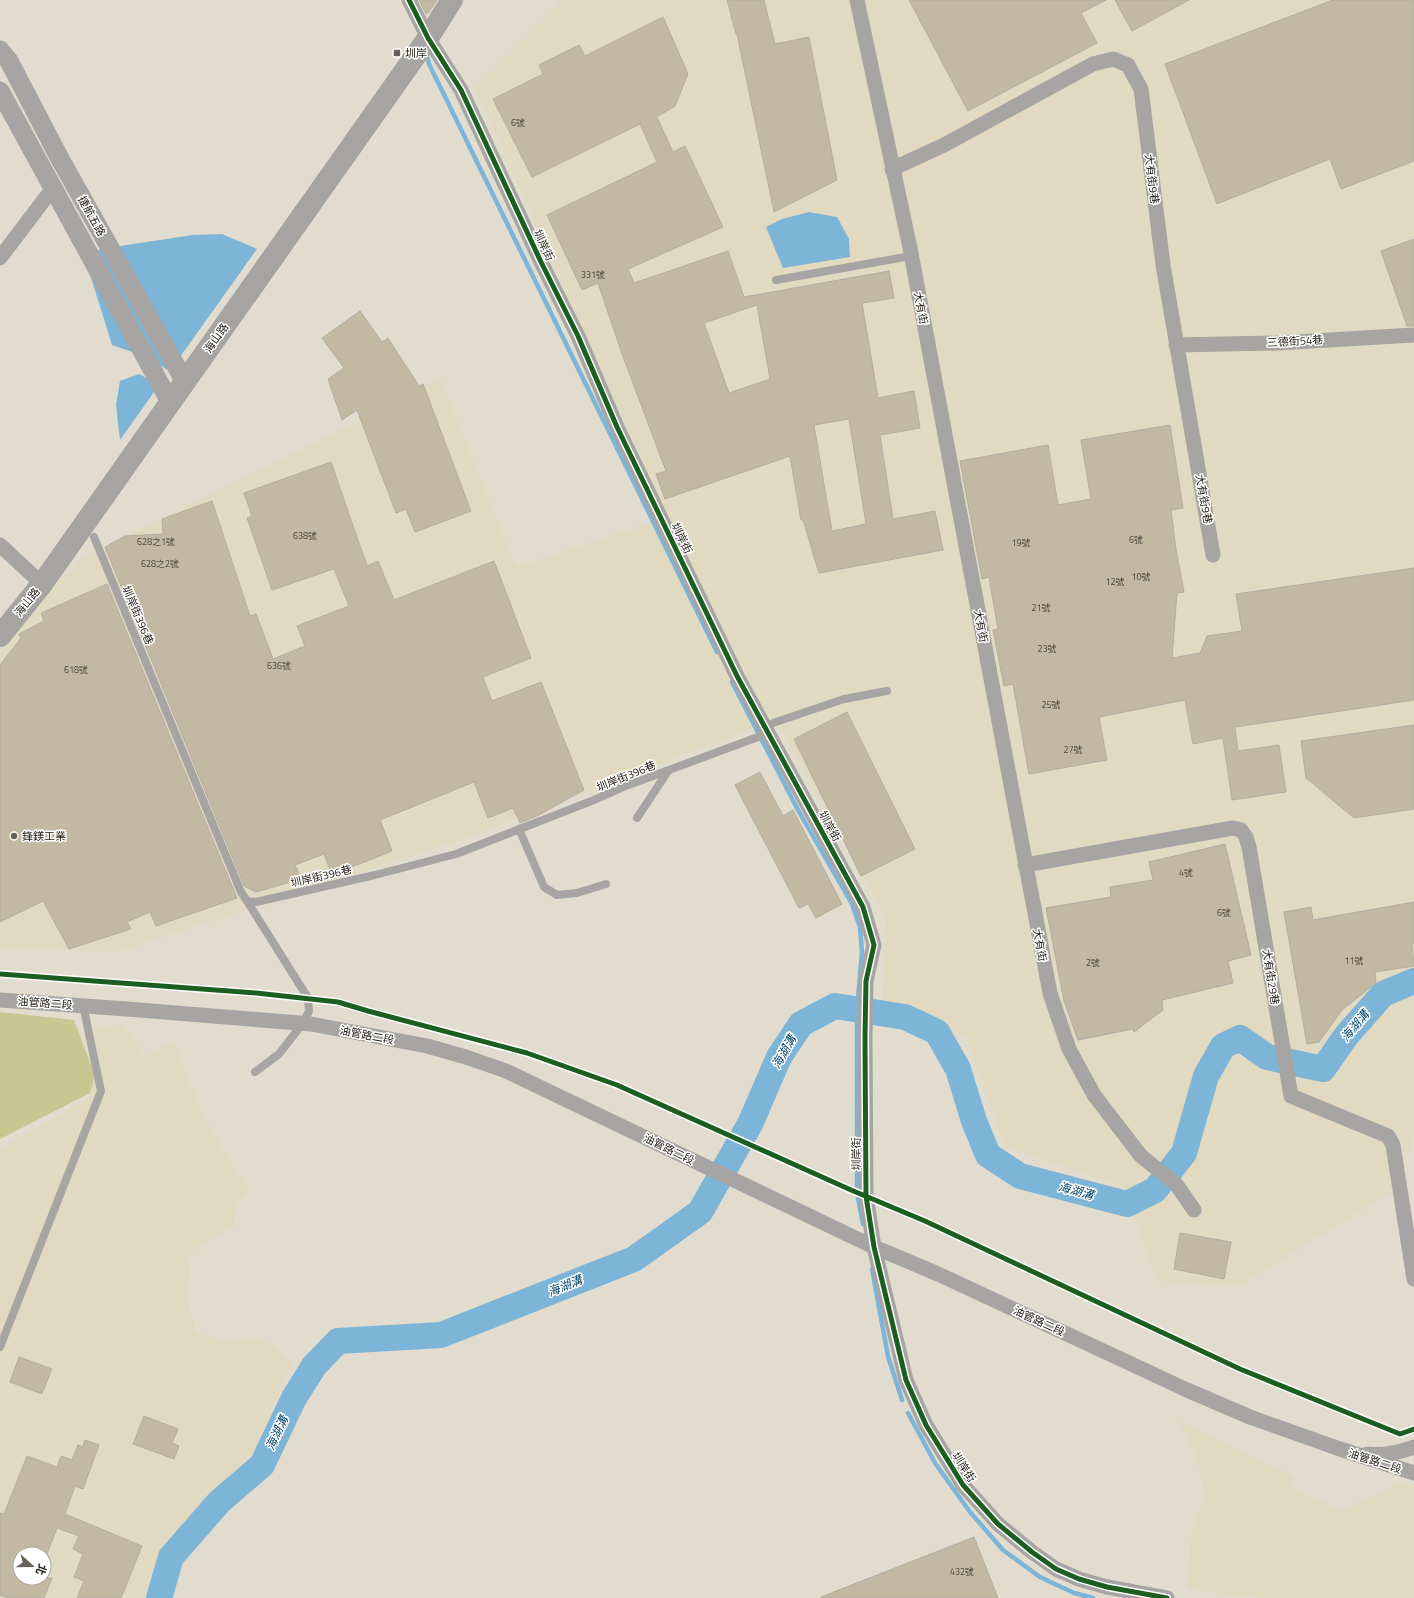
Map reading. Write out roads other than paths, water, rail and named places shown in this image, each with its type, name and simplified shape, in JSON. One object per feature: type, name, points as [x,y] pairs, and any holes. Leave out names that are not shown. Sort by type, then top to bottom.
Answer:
[{"type":"main road","name":"海山路","points":[[0,636],[42,584],[428,38],[452,0]]},
{"type":"street","name":"圳岸街","points":[[409,0],[428,38],[461,90],[541,262],[578,336],[617,427],[737,676],[863,907],[874,945],[866,981],[866,1196],[874,1247],[906,1380],[926,1425],[963,1485],[998,1524],[1032,1552],[1056,1569],[1079,1579],[1107,1587],[1167,1598]]},
{"type":"street","name":"大有街","points":[[857,0],[911,256],[1050,993],[1069,1049],[1094,1095],[1141,1156],[1176,1184],[1194,1210]]},
{"type":"street","name":"捷航五路","points":[[0,50],[9,61],[59,157],[185,382]]},
{"type":"street","name":"大有街9巷","points":[[892,168],[944,145],[1093,64],[1113,59],[1128,65],[1141,89],[1176,344],[1213,555]]},
{"type":"street","name":"捷航五路","points":[[0,91],[170,402]]},
{"type":"street","points":[[0,258],[53,188]]},
{"type":"street","name":"三德街54巷","points":[[1176,344],[1278,343],[1414,335]]},
{"type":"street","points":[[0,545],[42,584]]},
{"type":"street","name":"大有街29巷","points":[[1025,865],[1232,828],[1242,830],[1249,847],[1291,1096],[1388,1136],[1393,1145],[1414,1279]]},
{"type":"street","name":"油管路二段","points":[[0,1000],[83,1005],[303,1023],[427,1046],[466,1057],[506,1071],[874,1247],[938,1274],[1187,1390],[1250,1417],[1337,1448],[1414,1473]]},
{"type":"street","name":"油管路二段","points":[[1337,1448],[1373,1455],[1401,1452],[1414,1447]]},
{"type":"lane","points":[[776,280],[911,256]]},
{"type":"lane","name":"圳岸街396巷","points":[[94,537],[241,892],[247,901],[256,902],[353,880],[456,854],[750,740],[767,731],[844,699],[887,692]]},
{"type":"lane","points":[[637,818],[668,771]]},
{"type":"lane","points":[[519,830],[544,887],[557,895],[577,893],[606,884]]},
{"type":"lane","points":[[247,901],[308,998],[310,1011],[303,1023],[279,1054],[255,1072]]},
{"type":"lane","points":[[0,1347],[101,1091],[83,1005]]},
{"type":"water","points":[[809,212],[837,217],[849,239],[850,257],[783,268],[766,227],[782,219]]},
{"type":"water","points":[[222,234],[257,249],[170,371],[138,354],[112,345],[89,271],[89,257],[100,249],[193,235]]},
{"type":"water","points":[[139,374],[159,385],[120,440],[116,405],[120,381]]},
{"type":"waterway","points":[[426,53],[429,64],[717,652]]},
{"type":"waterway","points":[[732,682],[798,810],[852,904],[860,927],[862,952],[857,1010],[857,1188]]},
{"type":"waterway","name":"海湖溝","points":[[159,1598],[171,1557],[219,1502],[262,1465],[294,1398],[314,1366],[338,1341],[441,1335],[634,1259],[700,1212],[750,1124],[779,1057],[801,1024],[835,1006],[905,1017],[937,1032],[958,1069],[974,1121],[988,1155],[1020,1176],[1127,1204],[1155,1190],[1184,1153],[1206,1076],[1223,1046],[1240,1038],[1267,1057],[1323,1069],[1346,1036],[1383,994],[1414,981]]},
{"type":"waterway","points":[[858,1198],[863,1224]]},
{"type":"waterway","points":[[872,1269],[888,1356],[902,1400]]},
{"type":"waterway","points":[[908,1413],[935,1463],[970,1512],[1003,1550],[1040,1577],[1074,1593],[1093,1598]]},
{"type":"place","name":"圳岸","points":[[397,53]]},
{"type":"place","name":"鋒鎂工業","points":[[14,836]]}]
